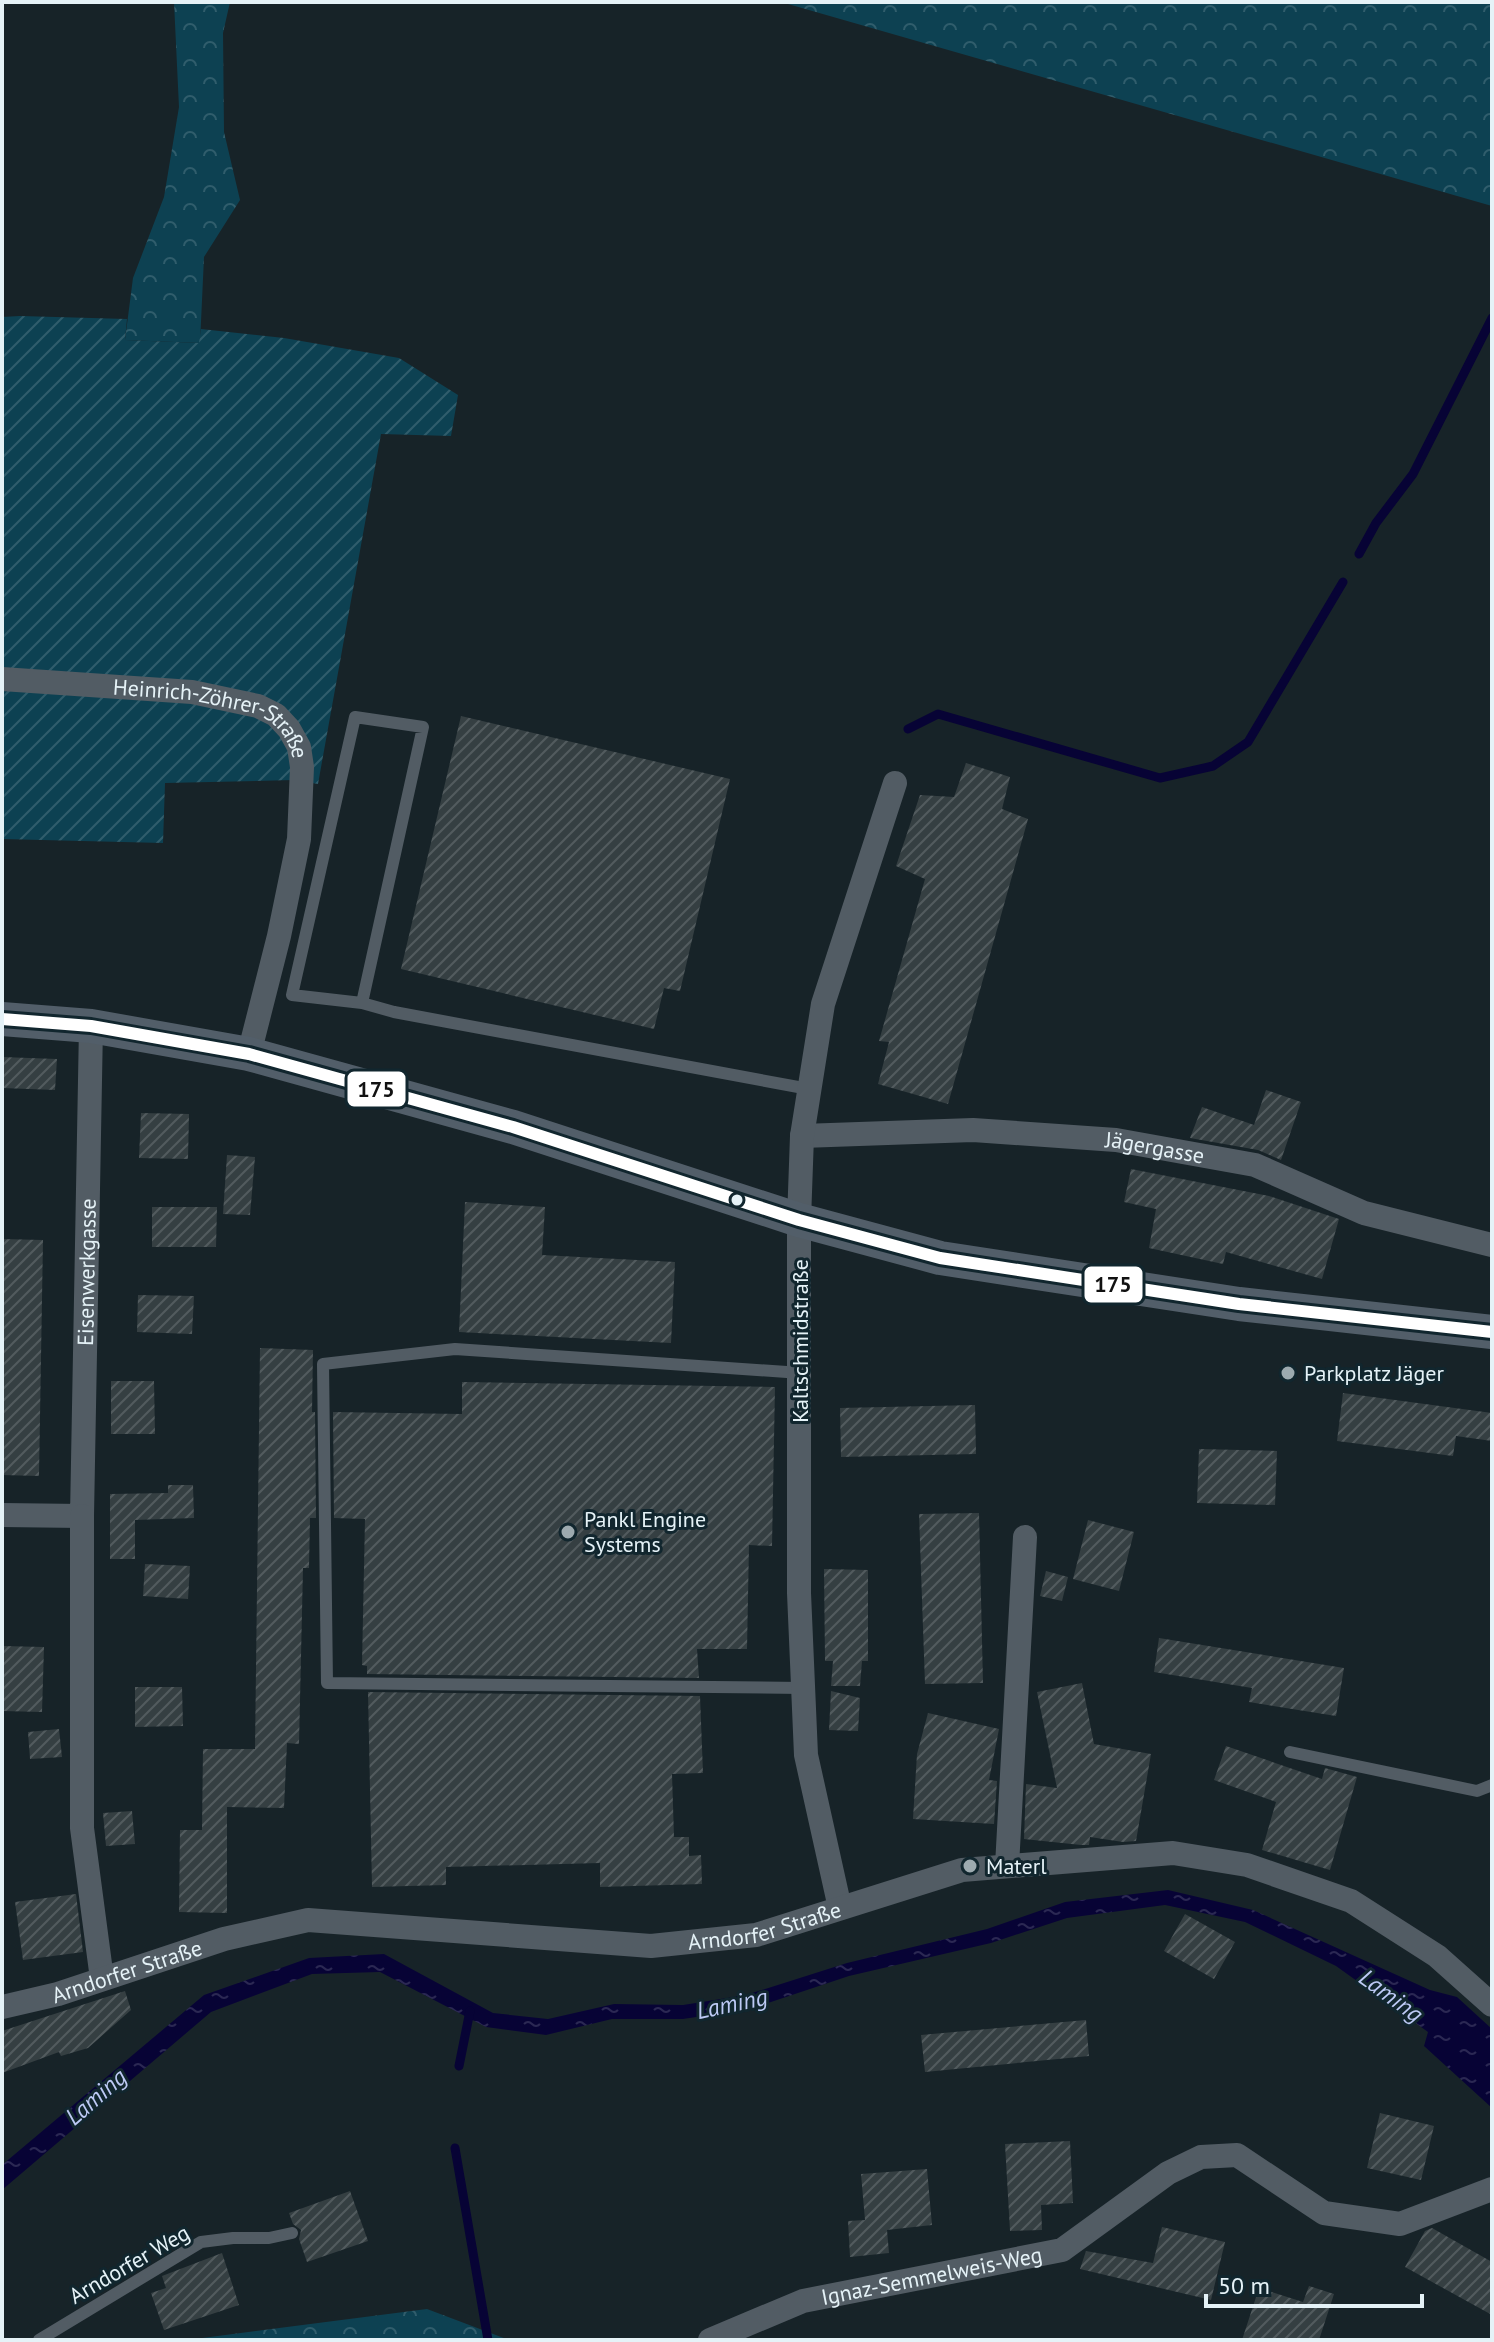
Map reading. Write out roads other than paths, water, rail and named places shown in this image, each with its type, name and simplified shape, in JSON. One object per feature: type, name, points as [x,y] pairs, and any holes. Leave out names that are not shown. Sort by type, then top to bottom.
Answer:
[{"type":"main road","points":[[2,1019],[91,1026],[249,1054],[513,1127],[799,1220],[940,1258],[1239,1304],[1492,1332]]},
{"type":"street","name":"Heinrich-Zöhrer-Straße","points":[[2,679],[192,692],[258,706],[276,715],[289,729],[299,747],[302,767],[299,839],[279,936],[249,1054]]},
{"type":"street","name":"Kaltschmidstraße","points":[[840,1908],[806,1755],[799,1593],[799,1220],[802,1136],[823,1004],[895,783]]},
{"type":"street","name":"Eisenwerkgasse","points":[[91,1026],[82,1516],[82,1828],[102,1979]]},
{"type":"street","name":"Jägergasse","points":[[802,1136],[973,1130],[1116,1140],[1255,1165],[1364,1213],[1492,1245]]},
{"type":"street","points":[[2,1515],[82,1516]]},
{"type":"street","points":[[1007,1866],[1025,1537]]},
{"type":"street","name":"Arndorfer Straße","points":[[2,2007],[58,1994],[224,1939],[308,1920],[651,1946],[756,1935],[962,1870],[1173,1853],[1247,1865],[1351,1901],[1437,1956],[1492,2005]]},
{"type":"street","points":[[2,2018],[58,1994]]},
{"type":"street","name":"Ignaz-Semmelweis-Weg","points":[[710,2340],[803,2301],[1062,2250],[1168,2173],[1201,2157],[1237,2155],[1324,2213],[1400,2224],[1492,2189]]},
{"type":"lane","points":[[362,1003],[423,727],[355,717],[292,995],[362,1003],[394,1012],[809,1089]]},
{"type":"lane","points":[[801,1373],[455,1349],[323,1364],[327,1683],[803,1688]]},
{"type":"lane","points":[[1290,1752],[1477,1791],[1492,1785]]},
{"type":"lane","name":"Arndorfer Weg","points":[[39,2340],[201,2242],[269,2238],[292,2233]]},
{"type":"water","name":"Laming","points":[[1168,1890],[1253,1910],[1430,1990],[1457,1997],[1492,2029],[1492,2108],[1424,2046],[1428,2032],[1336,1966],[1245,1922],[1165,1905],[1067,1918],[991,1943],[849,1976],[750,2009],[683,2019],[612,2019],[546,2035],[486,2027],[380,1972],[312,1974],[211,2012],[2,2190],[2,2165],[204,1995],[309,1958],[384,1954],[493,2013],[548,2019],[614,2004],[683,2005],[746,1995],[847,1963],[987,1929],[1065,1902]]},
{"type":"waterway","points":[[1359,554],[1376,523],[1413,474],[1492,318]]},
{"type":"waterway","points":[[908,729],[938,714],[1160,778],[1213,766],[1248,742],[1343,582]]},
{"type":"waterway","points":[[459,2066],[470,2011]]},
{"type":"waterway","points":[[455,2148],[488,2340]]},
{"type":"place","name":"Parkplatz Jäger","points":[[1288,1373]]},
{"type":"place","name":"Pankl Engine Systems","points":[[568,1532]]},
{"type":"place","name":"Materl","points":[[970,1866]]}]
